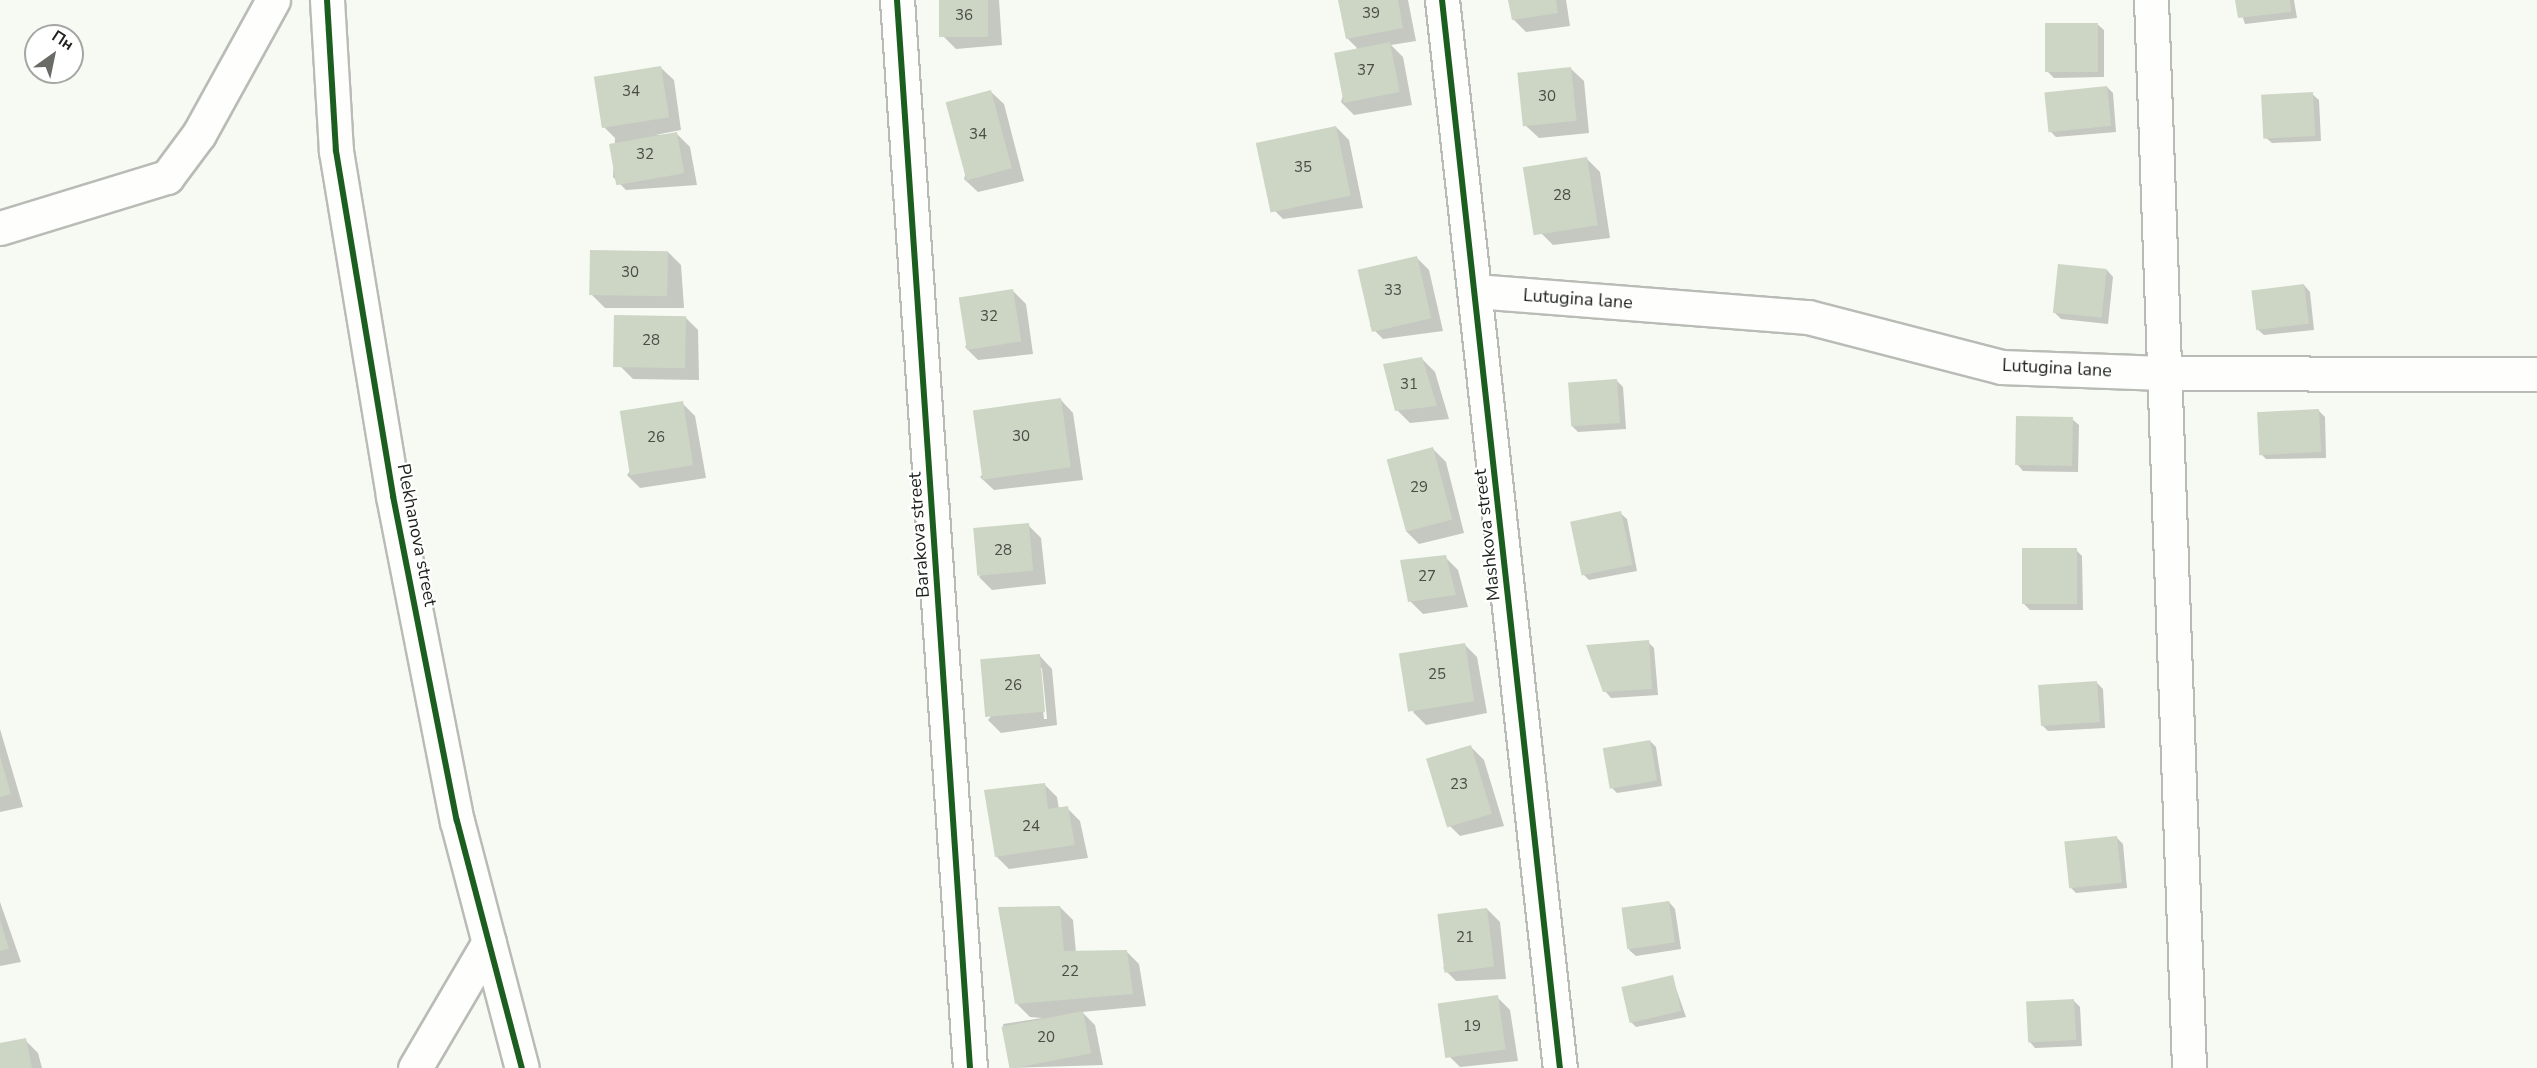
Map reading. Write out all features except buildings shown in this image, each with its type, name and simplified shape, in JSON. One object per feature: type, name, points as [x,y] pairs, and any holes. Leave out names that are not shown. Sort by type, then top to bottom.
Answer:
[{"type":"street","points":[[0,228],[166,177],[199,134],[273,0]]},
{"type":"street","name":"Plekhanova street","points":[[327,0],[336,150],[393,496],[457,821],[522,1068]]},
{"type":"street","name":"Barakova street","points":[[897,0],[969,1068]]},
{"type":"street","name":"Mashkova street","points":[[1442,0],[1476,291],[1560,1068]]},
{"type":"street","points":[[2151,0],[2189,1068]]},
{"type":"street","name":"Lutugina lane","points":[[1476,291],[1808,317],[2001,367],[2163,374],[2537,374]]},
{"type":"street","points":[[415,1068],[489,942]]},
{"type":"cycle path","points":[[327,0],[336,151],[393,496],[457,821],[522,1068]]},
{"type":"cycle path","points":[[897,0],[970,1068]]},
{"type":"cycle path","points":[[1442,0],[1560,1068]]}]
